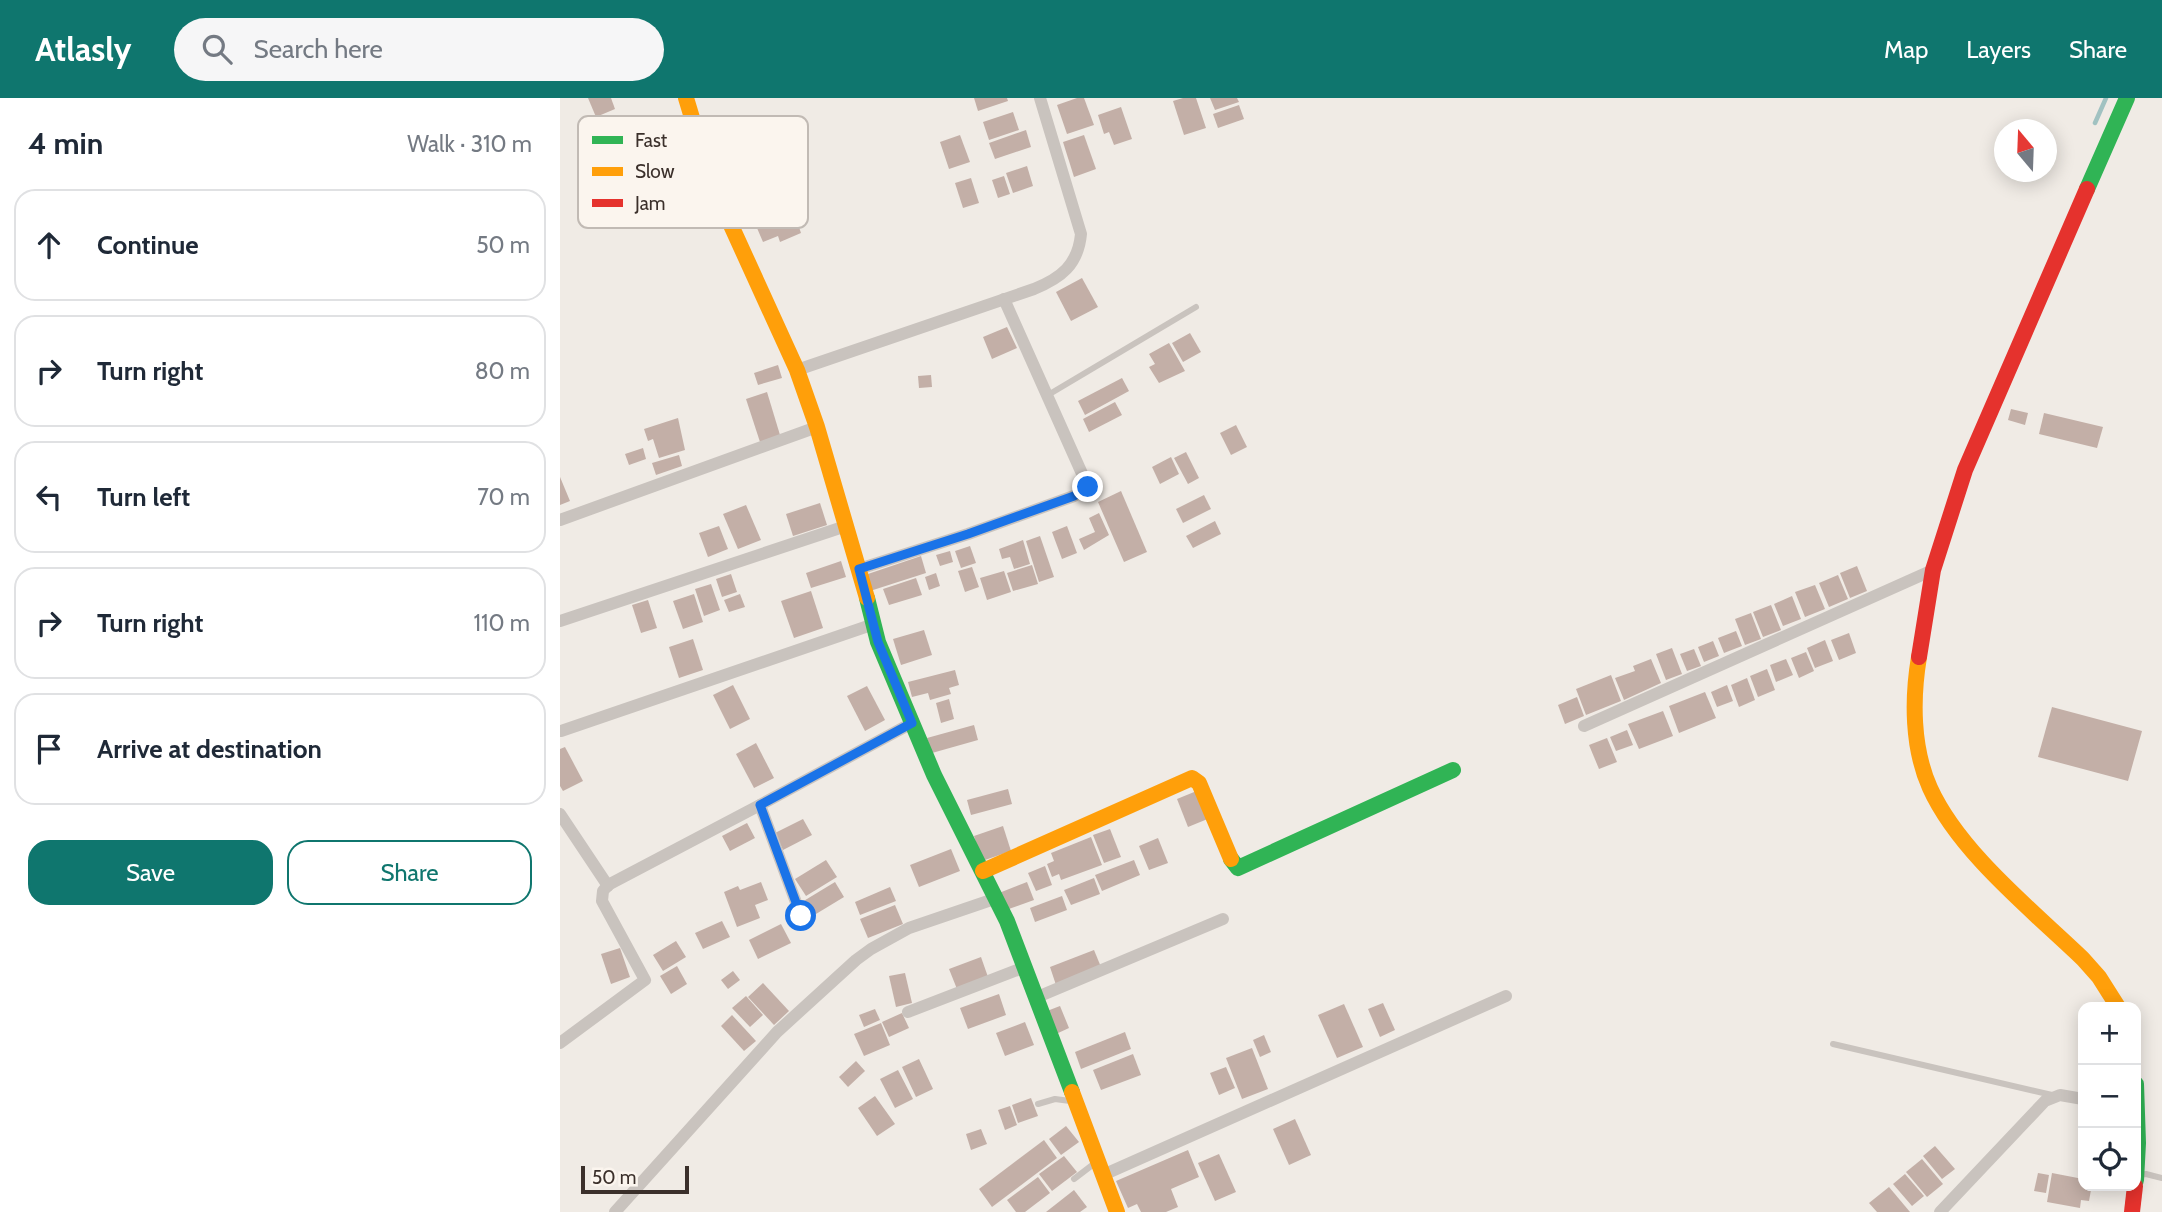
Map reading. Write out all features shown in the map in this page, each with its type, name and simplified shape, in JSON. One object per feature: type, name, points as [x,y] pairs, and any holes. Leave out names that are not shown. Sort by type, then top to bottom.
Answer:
[{"type":"street","points":[[685,98],[691,116]]},
{"type":"street","points":[[797,370],[1004,299],[1059,277],[1072,264],[1081,234],[1040,98]]},
{"type":"street","points":[[2115,1002],[2099,977],[2083,959],[1968,848],[1947,820],[1929,787],[1917,745],[1914,718],[1916,675],[1933,570],[1965,470],[2127,98]]},
{"type":"street","points":[[732,228],[797,370],[817,426],[878,642],[934,775],[997,898],[1026,967],[1035,999],[1117,1212]]},
{"type":"street","points":[[859,569],[968,534],[1088,487],[1004,299]]},
{"type":"street","points":[[560,520],[817,426]]},
{"type":"street","points":[[560,621],[846,526]]},
{"type":"street","points":[[1584,726],[1933,570]]},
{"type":"street","points":[[561,731],[874,624]]},
{"type":"street","points":[[560,1043],[645,980],[603,901],[601,894],[608,886],[912,723]]},
{"type":"street","points":[[983,871],[1192,778],[1199,783],[1234,865],[1238,868],[1453,770]]},
{"type":"street","points":[[760,805],[801,916]]},
{"type":"street","points":[[560,814],[608,886]]},
{"type":"street","points":[[615,1212],[777,1032],[856,960],[899,932],[997,898]]},
{"type":"street","points":[[1035,999],[1223,919]]},
{"type":"street","points":[[908,1012],[1026,967]]},
{"type":"street","points":[[1101,1168],[1506,996]]},
{"type":"street","points":[[1940,1212],[2035,1110],[2054,1096],[2078,1098]]},
{"type":"street","points":[[2132,1212],[2134,1191]]},
{"type":"lane","points":[[1046,396],[1196,307]]},
{"type":"lane","points":[[1833,1044],[2054,1096]]},
{"type":"lane","points":[[1038,1104],[1055,1099],[1075,1102]]},
{"type":"lane","points":[[1074,1179],[1101,1168]]},
{"type":"lane","points":[[2141,1175],[2162,1178]]},
{"type":"building","points":[[588,98],[611,98],[615,109],[596,116]]},
{"type":"building","points":[[974,98],[1007,98],[1008,101],[978,111]]},
{"type":"building","points":[[1084,98],[1094,125],[1067,134],[1057,105]]},
{"type":"building","points":[[1196,98],[1206,128],[1184,135],[1173,101]]},
{"type":"building","points":[[1210,98],[1237,98],[1239,102],[1215,110]]},
{"type":"building","points":[[1239,105],[1244,119],[1218,128],[1213,114]]},
{"type":"building","points":[[1121,107],[1132,139],[1114,145],[1109,132],[1104,134],[1098,115]]},
{"type":"building","points":[[1013,112],[1019,130],[989,140],[983,122]]},
{"type":"building","points":[[1026,130],[1031,147],[995,159],[989,143]]},
{"type":"building","points":[[960,135],[970,162],[949,169],[940,142]]},
{"type":"building","points":[[1084,135],[1096,169],[1074,177],[1063,142]]},
{"type":"building","points":[[1027,166],[1033,186],[1013,193],[1006,173]]},
{"type":"building","points":[[1004,176],[1010,194],[998,198],[992,180]]},
{"type":"building","points":[[971,178],[979,203],[963,208],[955,183]]},
{"type":"building","points":[[757,228],[799,228],[801,233],[780,242],[778,236],[763,242]]},
{"type":"building","points":[[1082,278],[1098,307],[1071,321],[1056,292]]},
{"type":"building","points":[[1007,327],[1017,348],[992,359],[983,337]]},
{"type":"building","points":[[1190,333],[1201,352],[1183,362],[1172,343]]},
{"type":"building","points":[[1169,343],[1185,371],[1159,383],[1149,367],[1155,364],[1149,354]]},
{"type":"building","points":[[778,365],[782,378],[758,385],[754,373]]},
{"type":"building","points":[[931,375],[932,387],[919,388],[918,376]]},
{"type":"building","points":[[1122,378],[1129,391],[1085,415],[1078,401]]},
{"type":"building","points":[[767,392],[780,435],[760,442],[746,399]]},
{"type":"building","points":[[1115,402],[1122,415],[1089,432],[1083,419]]},
{"type":"building","points":[[2011,409],[2028,413],[2025,425],[2008,420]]},
{"type":"building","points":[[2044,413],[2103,427],[2097,448],[2039,434]]},
{"type":"building","points":[[678,418],[685,450],[659,458],[653,439],[648,441],[644,429]]},
{"type":"building","points":[[1236,425],[1247,447],[1231,455],[1220,433]]},
{"type":"building","points":[[643,448],[646,459],[629,465],[625,454]]},
{"type":"building","points":[[1186,452],[1199,478],[1188,484],[1174,458]]},
{"type":"building","points":[[679,455],[682,466],[656,475],[652,463]]},
{"type":"building","points":[[1171,457],[1179,474],[1160,484],[1152,467]]},
{"type":"building","points":[[560,477],[570,501],[560,505]]},
{"type":"building","points":[[1121,491],[1147,552],[1124,562],[1098,502]]},
{"type":"building","points":[[1204,495],[1211,509],[1183,523],[1176,509]]},
{"type":"building","points":[[820,503],[827,525],[793,536],[786,514]]},
{"type":"building","points":[[746,505],[761,540],[738,549],[723,514]]},
{"type":"building","points":[[1099,513],[1109,535],[1084,550],[1079,539],[1095,532],[1089,518]]},
{"type":"building","points":[[1215,521],[1221,534],[1193,548],[1186,536]]},
{"type":"building","points":[[719,526],[728,549],[708,557],[699,533]]},
{"type":"building","points":[[1067,526],[1077,553],[1062,559],[1052,532]]},
{"type":"building","points":[[1040,536],[1054,577],[1039,582],[1026,541]]},
{"type":"building","points":[[1023,540],[1030,564],[1014,569],[1010,557],[1002,559],[999,549]]},
{"type":"building","points":[[970,546],[976,563],[961,568],[955,551]]},
{"type":"building","points":[[950,551],[953,562],[940,566],[936,555]]},
{"type":"building","points":[[921,556],[926,573],[870,591],[865,575]]},
{"type":"building","points":[[841,561],[846,577],[811,588],[806,573]]},
{"type":"building","points":[[1032,565],[1038,584],[1013,591],[1007,573]]},
{"type":"building","points":[[1857,566],[1867,591],[1850,598],[1840,573]]},
{"type":"building","points":[[972,567],[979,587],[965,592],[958,571]]},
{"type":"building","points":[[1004,571],[1011,592],[987,600],[980,578]]},
{"type":"building","points":[[936,573],[940,586],[929,590],[925,577]]},
{"type":"building","points":[[731,574],[737,592],[722,597],[716,579]]},
{"type":"building","points":[[1838,575],[1848,599],[1829,607],[1819,583]]},
{"type":"building","points":[[916,578],[922,595],[889,605],[883,589]]},
{"type":"building","points":[[711,584],[720,610],[704,616],[695,589]]},
{"type":"building","points":[[1815,585],[1825,609],[1805,617],[1795,592]]},
{"type":"building","points":[[811,591],[823,628],[794,638],[781,601]]},
{"type":"building","points":[[694,594],[703,622],[683,629],[673,601]]},
{"type":"building","points":[[740,594],[745,607],[729,612],[724,600]]},
{"type":"building","points":[[1792,596],[1801,619],[1783,626],[1774,604]]},
{"type":"building","points":[[648,600],[657,628],[641,633],[632,605]]},
{"type":"building","points":[[1771,605],[1781,630],[1763,637],[1753,612]]},
{"type":"building","points":[[1751,613],[1761,639],[1745,645],[1735,619]]},
{"type":"building","points":[[924,630],[932,655],[901,665],[893,639]]},
{"type":"building","points":[[1736,631],[1742,646],[1724,653],[1718,638]]},
{"type":"building","points":[[1849,633],[1856,653],[1839,660],[1831,640]]},
{"type":"building","points":[[693,639],[703,670],[679,678],[669,647]]},
{"type":"building","points":[[1825,640],[1833,661],[1815,668],[1807,648]]},
{"type":"building","points":[[1713,641],[1719,656],[1704,662],[1698,647]]},
{"type":"building","points":[[1672,648],[1682,674],[1666,680],[1656,654]]},
{"type":"building","points":[[1694,649],[1701,666],[1687,671],[1680,654]]},
{"type":"building","points":[[1806,652],[1814,671],[1799,678],[1791,658]]},
{"type":"building","points":[[1651,659],[1661,683],[1624,700],[1615,678],[1635,671],[1633,666]]},
{"type":"building","points":[[1786,659],[1793,675],[1776,682],[1770,665]]},
{"type":"building","points":[[1767,669],[1775,690],[1758,697],[1750,676]]},
{"type":"building","points":[[955,670],[959,685],[949,688],[951,694],[930,700],[928,693],[912,697],[908,682]]},
{"type":"building","points":[[1611,675],[1621,701],[1586,715],[1576,689]]},
{"type":"building","points":[[1747,678],[1755,700],[1739,707],[1731,685]]},
{"type":"building","points":[[733,685],[750,719],[730,729],[713,695]]},
{"type":"building","points":[[1727,685],[1733,701],[1717,707],[1711,692]]},
{"type":"building","points":[[867,686],[885,720],[865,731],[847,696]]},
{"type":"building","points":[[1705,692],[1716,718],[1679,733],[1669,706]]},
{"type":"building","points":[[1577,697],[1584,716],[1565,724],[1558,705]]},
{"type":"building","points":[[949,699],[954,719],[941,723],[936,703]]},
{"type":"building","points":[[2052,707],[2142,731],[2128,781],[2038,757]]},
{"type":"building","points":[[1663,711],[1673,736],[1639,749],[1628,724]]},
{"type":"building","points":[[974,725],[978,740],[932,753],[927,738]]},
{"type":"building","points":[[1627,730],[1633,745],[1616,751],[1610,737]]},
{"type":"building","points":[[1607,738],[1617,762],[1599,769],[1589,745]]},
{"type":"building","points":[[756,743],[774,778],[754,788],[736,754]]},
{"type":"building","points":[[565,747],[583,781],[563,791],[560,786],[560,749]]},
{"type":"building","points":[[1008,789],[1012,804],[971,815],[967,800]]},
{"type":"building","points":[[1199,790],[1210,818],[1188,827],[1177,799]]},
{"type":"building","points":[[803,819],[812,835],[783,850],[775,833]]},
{"type":"building","points":[[747,823],[755,838],[730,851],[722,836]]},
{"type":"building","points":[[1003,826],[1011,851],[982,861],[974,836]]},
{"type":"building","points":[[1110,829],[1121,857],[1104,863],[1093,835]]},
{"type":"building","points":[[1091,837],[1102,865],[1061,880],[1059,874],[1052,877],[1047,864],[1054,861],[1051,853]]},
{"type":"building","points":[[1158,838],[1168,863],[1149,870],[1139,846]]},
{"type":"building","points":[[951,849],[960,871],[919,887],[910,865]]},
{"type":"building","points":[[826,860],[837,877],[806,896],[795,879]]},
{"type":"building","points":[[1134,860],[1140,875],[1102,891],[1095,875]]},
{"type":"building","points":[[1045,866],[1052,885],[1036,891],[1028,873]]},
{"type":"building","points":[[1094,878],[1100,894],[1071,905],[1064,890]]},
{"type":"building","points":[[761,882],[768,900],[755,905],[760,918],[737,927],[724,892],[738,886],[740,890]]},
{"type":"building","points":[[835,882],[844,897],[811,917],[802,902]]},
{"type":"building","points":[[1027,882],[1034,900],[1006,910],[999,893]]},
{"type":"building","points":[[890,887],[896,901],[860,915],[855,902]]},
{"type":"building","points":[[1062,896],[1067,910],[1035,922],[1030,908]]},
{"type":"building","points":[[895,905],[903,924],[868,938],[860,919]]},
{"type":"building","points":[[722,921],[730,937],[703,949],[695,933]]},
{"type":"building","points":[[781,924],[791,943],[758,959],[749,940]]},
{"type":"building","points":[[676,941],[686,957],[663,971],[653,955]]},
{"type":"building","points":[[620,948],[630,977],[611,984],[601,954]]},
{"type":"building","points":[[1094,950],[1101,967],[1056,985],[1050,967]]},
{"type":"building","points":[[981,957],[988,977],[957,989],[949,969]]},
{"type":"building","points":[[677,966],[687,984],[671,994],[660,976]]},
{"type":"building","points":[[733,971],[740,980],[728,989],[721,980]]},
{"type":"building","points":[[905,973],[912,1003],[896,1007],[889,976]]},
{"type":"building","points":[[763,983],[789,1011],[774,1025],[748,997]]},
{"type":"building","points":[[999,994],[1006,1015],[968,1029],[960,1008]]},
{"type":"building","points":[[746,996],[763,1015],[750,1027],[732,1008]]},
{"type":"building","points":[[1383,1003],[1395,1030],[1380,1037],[1368,1009]]},
{"type":"building","points":[[1344,1004],[1363,1047],[1337,1058],[1318,1015]]},
{"type":"building","points":[[1060,1006],[1069,1028],[1056,1034],[1047,1011]]},
{"type":"building","points":[[875,1009],[880,1020],[864,1027],[859,1015]]},
{"type":"building","points":[[902,1013],[909,1028],[889,1037],[882,1022]]},
{"type":"building","points":[[732,1015],[756,1041],[744,1051],[721,1026]]},
{"type":"building","points":[[1025,1022],[1034,1045],[1005,1056],[996,1033]]},
{"type":"building","points":[[881,1023],[890,1045],[864,1056],[854,1034]]},
{"type":"building","points":[[1125,1032],[1131,1049],[1081,1069],[1075,1052]]},
{"type":"building","points":[[1264,1035],[1271,1052],[1260,1057],[1253,1040]]},
{"type":"building","points":[[1252,1048],[1268,1089],[1242,1099],[1226,1058]]},
{"type":"building","points":[[1133,1054],[1141,1075],[1101,1090],[1093,1070]]},
{"type":"building","points":[[919,1059],[933,1089],[916,1097],[902,1067]]},
{"type":"building","points":[[856,1061],[865,1071],[848,1087],[839,1077]]},
{"type":"building","points":[[1226,1067],[1235,1088],[1219,1095],[1210,1073]]},
{"type":"building","points":[[898,1070],[913,1099],[895,1108],[880,1079]]},
{"type":"building","points":[[875,1096],[895,1124],[877,1136],[858,1108]]},
{"type":"building","points":[[1031,1098],[1038,1116],[1018,1123],[1012,1105]]},
{"type":"building","points":[[1010,1106],[1017,1125],[1005,1130],[998,1110]]},
{"type":"building","points":[[1295,1119],[1311,1155],[1289,1165],[1273,1129]]},
{"type":"building","points":[[1066,1126],[1079,1142],[1061,1155],[1049,1139]]},
{"type":"building","points":[[981,1129],[987,1144],[971,1150],[966,1134]]},
{"type":"building","points":[[1044,1140],[1057,1158],[992,1207],[979,1189]]},
{"type":"building","points":[[1935,1146],[1955,1169],[1942,1179],[1923,1156]]},
{"type":"building","points":[[1188,1150],[1199,1177],[1171,1189],[1178,1207],[1166,1212],[1141,1212],[1137,1204],[1128,1208],[1116,1181]]},
{"type":"building","points":[[1219,1154],[1236,1192],[1215,1201],[1198,1163]]},
{"type":"building","points":[[1064,1156],[1077,1172],[1052,1191],[1039,1174]]},
{"type":"building","points":[[1922,1159],[1943,1184],[1927,1197],[1906,1172]]},
{"type":"building","points":[[2038,1173],[2049,1175],[2046,1193],[2034,1191]]},
{"type":"building","points":[[2052,1173],[2078,1178],[2078,1191],[2091,1191],[2089,1201],[2081,1200],[2080,1208],[2047,1202]]},
{"type":"building","points":[[1905,1174],[1924,1196],[1912,1206],[1893,1184]]},
{"type":"building","points":[[1038,1177],[1050,1193],[1025,1212],[1016,1212],[1007,1200]]},
{"type":"building","points":[[1889,1187],[1910,1212],[1877,1212],[1869,1203]]},
{"type":"building","points":[[1074,1190],[1087,1207],[1080,1212],[1046,1212]]},
{"type":"waterway","points":[[2095,123],[2106,98]]},
{"type":"traffic: fast","points":[[2087,189],[2127,98]]},
{"type":"traffic: fast","points":[[867,598],[878,642],[934,775],[1007,921],[1072,1092]]},
{"type":"traffic: fast","points":[[1231,859],[1238,868],[1453,770]]},
{"type":"traffic: slow","points":[[686,98],[691,116]]},
{"type":"traffic: slow","points":[[732,228],[797,370],[817,427],[867,598]]},
{"type":"traffic: slow","points":[[1919,657],[1915,690],[1917,740],[1924,773],[1943,812],[1959,835],[1998,879],[2083,959],[2099,977],[2115,1002]]},
{"type":"traffic: slow","points":[[983,871],[1192,778],[1199,783],[1231,859]]},
{"type":"traffic: slow","points":[[1072,1092],[1117,1212]]},
{"type":"traffic: jam","points":[[1919,657],[1933,570],[1965,470],[2087,189]]},
{"type":"traffic: jam","points":[[2132,1212],[2134,1191]]},
{"type":"route","points":[[801,916],[760,805],[912,723],[878,642],[859,569],[968,534],[1074,496],[1088,487]]}]
